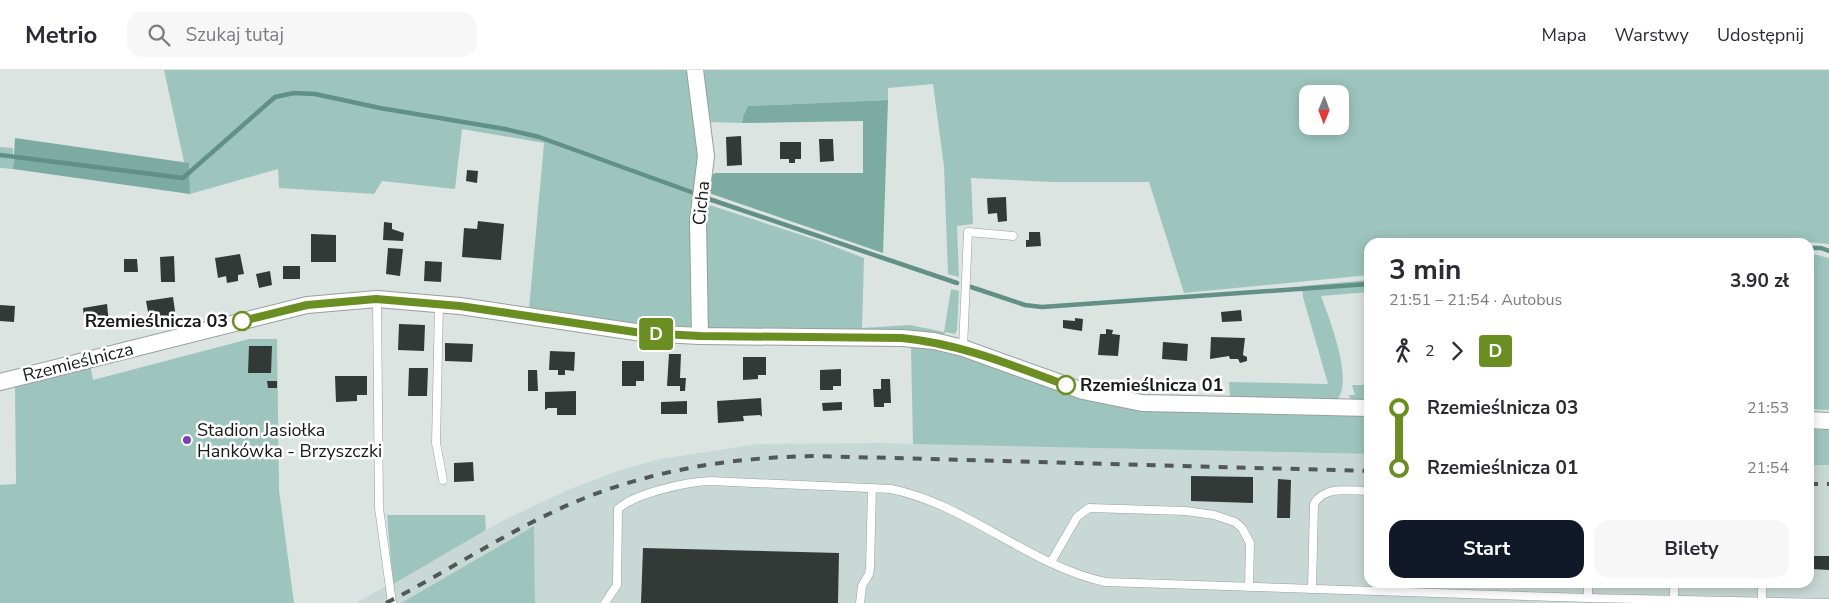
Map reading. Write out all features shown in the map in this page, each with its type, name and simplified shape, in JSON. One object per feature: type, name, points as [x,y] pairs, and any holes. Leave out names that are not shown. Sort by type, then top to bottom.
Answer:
[{"type":"street","name":"Cicha","points":[[695,70],[706,156],[698,221],[700,336]]},
{"type":"street","name":"Rzemieślnicza","points":[[0,382],[307,305],[376,299],[439,304],[642,333],[700,336],[902,338],[934,341],[963,348],[1083,391],[1142,403],[1364,408]]},
{"type":"street","points":[[1814,420],[1829,421]]},
{"type":"lane","points":[[963,348],[968,232],[1012,236]]},
{"type":"lane","points":[[376,299],[379,508],[392,603]]},
{"type":"lane","points":[[439,304],[436,443],[443,480]]},
{"type":"lane","points":[[605,603],[617,585],[618,509],[628,501],[700,482],[898,490],[931,500],[1051,562],[1080,575],[1105,582],[1588,598],[1829,603]]},
{"type":"lane","points":[[860,603],[862,586],[870,574],[872,488]]},
{"type":"lane","points":[[1312,589],[1314,504],[1318,497],[1329,491],[1364,491]]},
{"type":"lane","points":[[1051,562],[1077,517],[1088,508],[1204,514],[1235,522],[1247,535],[1252,553],[1249,587]]},
{"type":"lane","points":[[1588,588],[1588,598]]},
{"type":"lane","points":[[1674,588],[1674,600]]},
{"type":"lane","points":[[1762,588],[1762,601]]},
{"type":"shaded area","points":[[880,443],[1364,454],[1364,588],[1814,588],[1814,465],[1829,465],[1829,603],[535,603],[534,527],[401,603],[356,603],[504,520],[570,489],[620,470],[660,459],[758,444]]},
{"type":"green space","points":[[164,70],[692,70],[699,156],[693,327],[642,325],[529,309],[544,143],[462,129],[455,189],[382,181],[374,194],[279,188],[278,169],[190,194],[189,164],[184,162]]},
{"type":"green space","points":[[700,70],[1829,70],[1829,244],[1814,243],[1814,238],[1364,238],[1364,275],[1184,293],[1149,182],[1051,182],[971,178],[973,224],[957,226],[959,277],[948,274],[944,167],[933,84],[888,88],[888,100],[748,106],[742,123],[708,122]]},
{"type":"green space","points":[[888,100],[883,253],[706,192],[709,178],[715,173],[863,173],[863,121],[742,123],[748,106]]},
{"type":"green space","points":[[15,138],[189,163],[190,194],[13,169]]},
{"type":"green space","points":[[0,147],[13,148],[13,169],[0,168]]},
{"type":"green space","points":[[703,203],[820,241],[864,258],[862,328],[910,325],[944,332],[951,289],[959,291],[957,330],[955,334],[945,332],[944,338],[713,331],[706,327]]},
{"type":"green space","points":[[1814,254],[1829,258],[1829,410],[1814,409]]},
{"type":"green space","points":[[1364,280],[1364,292],[1321,296],[1342,365],[1343,380],[1341,392],[1336,401],[1230,398],[1229,382],[1328,384],[1303,297],[1302,286]]},
{"type":"green space","name":"Stadion Jasiołka Hankówka - Brzyszczki","points":[[249,339],[277,339],[279,490],[294,603],[0,603],[0,485],[16,484],[15,386],[90,364],[93,380]]},
{"type":"green space","points":[[911,348],[935,348],[976,357],[1076,395],[1121,407],[1364,416],[1364,454],[913,444]]},
{"type":"green space","points":[[1352,385],[1364,385],[1364,403],[1356,402],[1349,395],[1355,395]]},
{"type":"green space","points":[[1814,429],[1829,430],[1829,465],[1814,465]]},
{"type":"green space","points":[[387,515],[485,515],[486,530],[393,584]]},
{"type":"green space","points":[[534,526],[535,603],[401,603]]},
{"type":"building","points":[[741,136],[742,165],[727,166],[726,137]]},
{"type":"building","points":[[819,139],[833,139],[834,161],[820,162]]},
{"type":"building","points":[[780,142],[801,142],[801,159],[795,159],[795,163],[789,163],[789,159],[780,159]]},
{"type":"building","points":[[467,170],[478,171],[477,183],[466,181]]},
{"type":"building","points":[[1006,197],[1007,221],[998,222],[997,213],[988,214],[987,198]]},
{"type":"building","points":[[478,221],[504,224],[501,260],[462,257],[464,228],[477,229]]},
{"type":"building","points":[[384,222],[392,223],[392,229],[404,233],[403,241],[383,240]]},
{"type":"building","points":[[1029,232],[1040,232],[1041,246],[1026,247],[1026,240],[1029,240]]},
{"type":"building","points":[[311,234],[336,235],[336,262],[311,262]]},
{"type":"building","points":[[388,248],[403,249],[400,276],[386,274]]},
{"type":"building","points":[[240,254],[244,274],[238,275],[238,281],[227,283],[226,276],[218,278],[215,258]]},
{"type":"building","points":[[174,256],[175,282],[161,282],[160,257]]},
{"type":"building","points":[[124,259],[137,259],[138,272],[124,272]]},
{"type":"building","points":[[425,261],[442,262],[441,282],[424,281]]},
{"type":"building","points":[[283,266],[300,266],[300,279],[283,279]]},
{"type":"building","points":[[270,271],[272,285],[259,288],[256,274]]},
{"type":"building","points":[[173,297],[176,318],[150,322],[146,301]]},
{"type":"building","points":[[107,304],[109,324],[85,327],[83,308]]},
{"type":"building","points":[[0,305],[15,306],[14,322],[0,321]]},
{"type":"building","points":[[1241,310],[1242,321],[1222,322],[1221,312]]},
{"type":"building","points":[[1075,318],[1083,319],[1082,331],[1063,328],[1063,320],[1075,321]]},
{"type":"building","points":[[399,324],[425,325],[424,351],[398,350]]},
{"type":"building","points":[[1106,329],[1113,330],[1112,334],[1120,335],[1118,356],[1098,355],[1100,334],[1106,334]]},
{"type":"building","points":[[1211,337],[1245,338],[1243,355],[1247,357],[1247,361],[1240,363],[1238,359],[1230,359],[1229,356],[1210,359]]},
{"type":"building","points":[[1163,342],[1188,344],[1187,361],[1162,359]]},
{"type":"building","points":[[445,343],[473,344],[472,362],[445,361]]},
{"type":"building","points":[[249,346],[272,346],[271,373],[248,373]]},
{"type":"building","points":[[550,351],[575,352],[574,371],[565,370],[565,375],[558,375],[558,370],[549,370]]},
{"type":"building","points":[[669,354],[681,354],[680,378],[686,378],[685,391],[680,391],[680,386],[667,386]]},
{"type":"building","points":[[743,357],[766,357],[766,375],[758,375],[758,379],[743,380]]},
{"type":"building","points":[[622,361],[644,361],[644,381],[636,381],[636,386],[622,386]]},
{"type":"building","points":[[409,368],[428,368],[427,396],[408,396]]},
{"type":"building","points":[[841,369],[841,386],[833,386],[833,390],[820,390],[820,370]]},
{"type":"building","points":[[528,370],[537,370],[538,391],[528,391]]},
{"type":"building","points":[[335,376],[367,376],[367,395],[357,395],[357,401],[336,402]]},
{"type":"building","points":[[881,379],[890,379],[891,403],[884,403],[884,407],[874,407],[873,389],[881,389]]},
{"type":"building","points":[[267,381],[277,381],[277,388],[268,388]]},
{"type":"building","points":[[576,391],[576,415],[557,415],[557,408],[545,410],[545,392]]},
{"type":"building","points":[[761,398],[762,417],[760,415],[743,416],[744,421],[718,423],[717,401]]},
{"type":"building","points":[[687,401],[687,414],[661,414],[661,402]]},
{"type":"building","points":[[842,402],[842,410],[823,411],[822,403]]},
{"type":"building","points":[[473,462],[474,481],[454,482],[454,463]]},
{"type":"building","points":[[1191,476],[1253,477],[1253,503],[1191,501]]},
{"type":"building","points":[[1278,479],[1291,480],[1290,518],[1277,518]]},
{"type":"building","points":[[643,548],[839,553],[838,603],[641,603]]},
{"type":"building","points":[[1814,556],[1829,556],[1829,570],[1814,569]]},
{"type":"waterway","points":[[0,155],[183,178],[275,97],[294,93],[315,94],[539,137],[694,193]]},
{"type":"waterway","points":[[706,198],[957,283]]},
{"type":"waterway","points":[[1814,248],[1829,251]]},
{"type":"waterway","points":[[971,287],[1025,305],[1042,307],[1364,284]]},
{"type":"railway","points":[[386,603],[512,533],[586,497],[650,477],[716,464],[783,457],[817,456],[1364,471]]},
{"type":"railway","points":[[1814,484],[1829,484]]},
{"type":"bus line","name":"D","points":[[242,321],[307,305],[376,299],[460,306],[642,333],[700,336],[902,338],[934,341],[963,348],[1066,385]]},
{"type":"place","name":"Rzemieślnicza 03","points":[[242,321]]},
{"type":"place","name":"Rzemieślnicza 01","points":[[1066,385]]},
{"type":"place","name":"Stadion Jasiołka Hankówka - Brzyszczki","points":[[187,440]]}]
